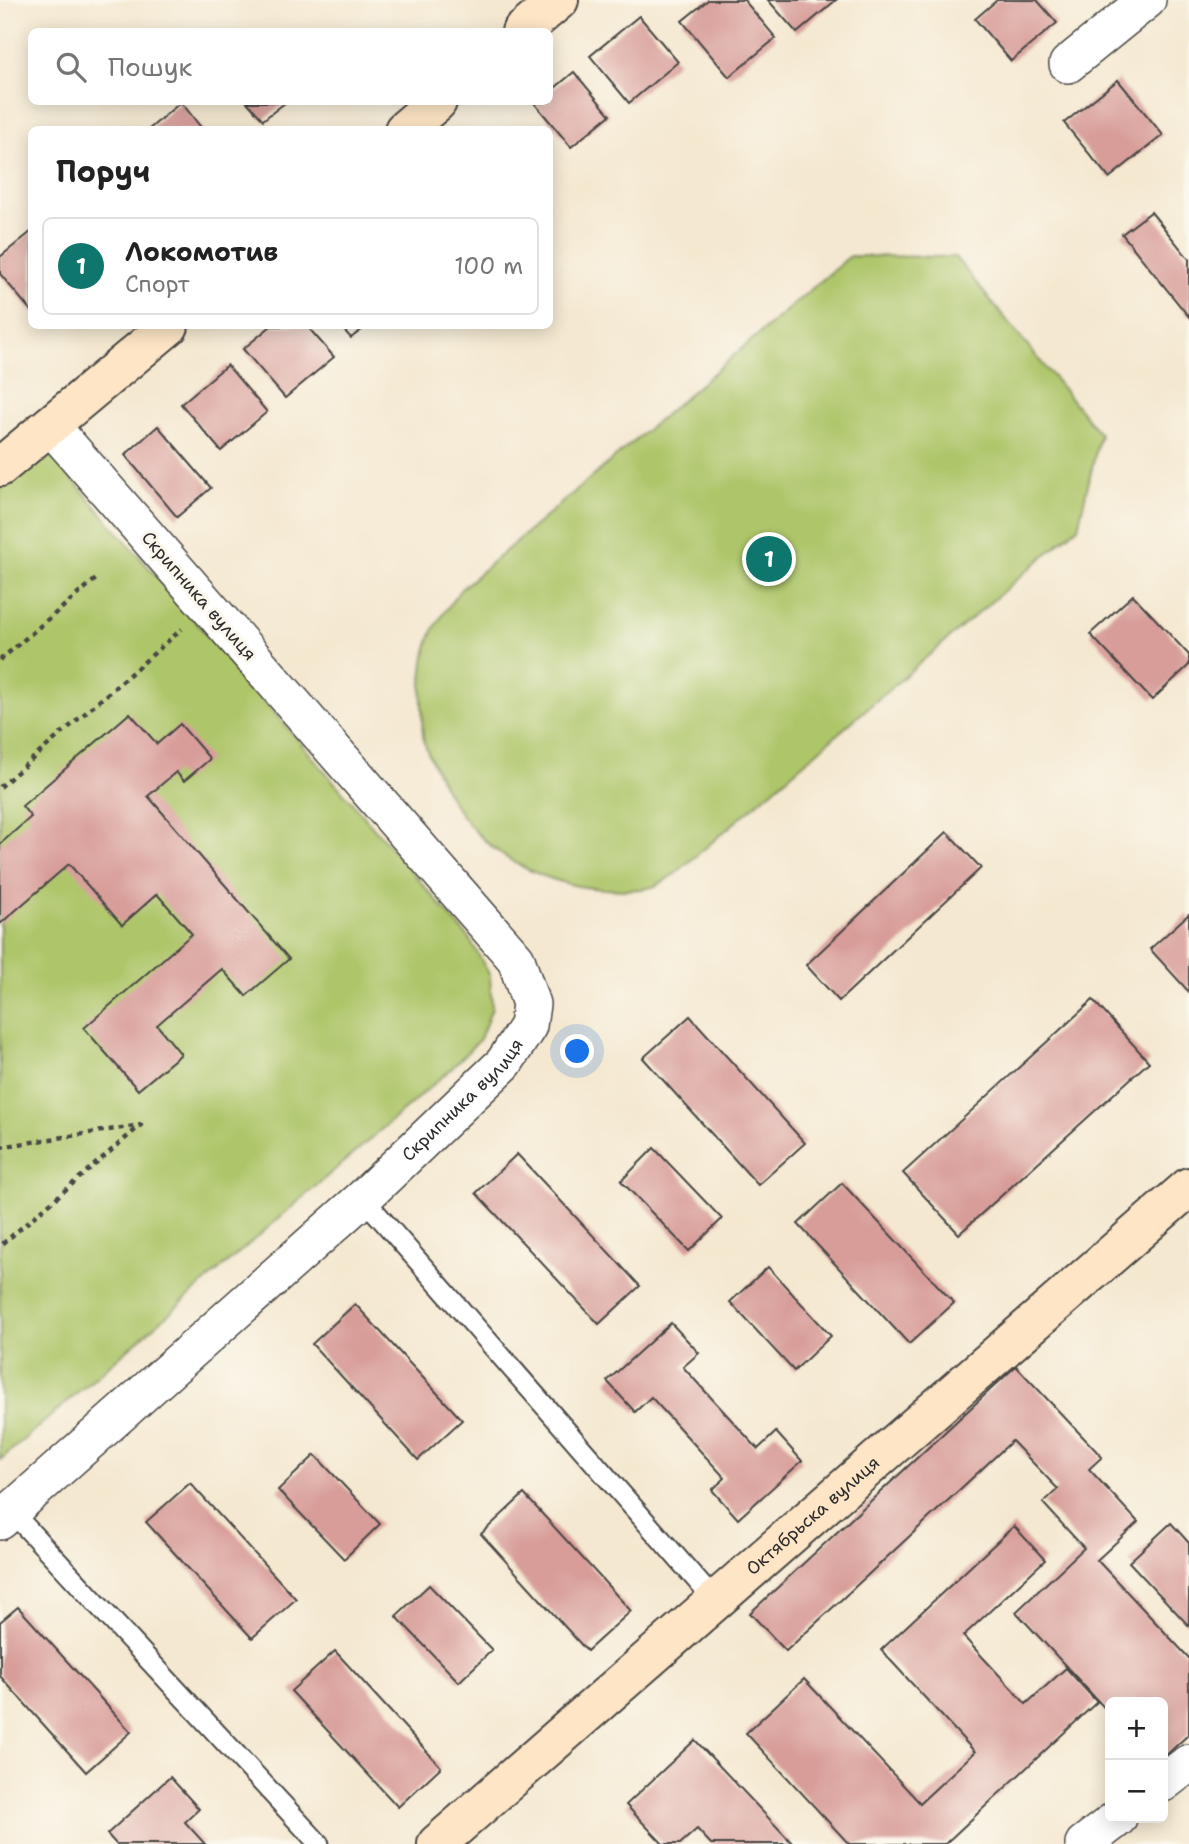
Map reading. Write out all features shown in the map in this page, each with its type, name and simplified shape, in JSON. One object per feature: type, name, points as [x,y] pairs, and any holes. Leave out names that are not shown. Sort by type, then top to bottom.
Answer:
[{"type":"main road","points":[[526,28],[559,0]]},
{"type":"main road","points":[[409,126],[433,105]]},
{"type":"main road","points":[[0,467],[165,329]]},
{"type":"main road","name":"Октябрьска вулиця","points":[[437,1844],[1189,1187]]},
{"type":"street","points":[[1068,64],[1147,0]]},
{"type":"street","name":"Скрипника вулиця","points":[[6,1516],[362,1198],[504,1063],[528,1026],[531,1004],[516,959],[50,425]]},
{"type":"street","points":[[1168,1779],[1189,1763]]},
{"type":"street","points":[[1084,1844],[1111,1823]]},
{"type":"lane","points":[[362,1198],[715,1601]]},
{"type":"lane","points":[[6,1516],[319,1844]]},
{"type":"path","points":[[0,660],[96,579]]},
{"type":"path","points":[[0,787],[209,607]]},
{"type":"path","points":[[0,774],[6,782]]},
{"type":"path","points":[[0,1147],[141,1125],[0,1246]]},
{"type":"green space","points":[[850,256],[955,257],[1100,434],[1078,527],[675,874],[661,883],[636,889],[578,886],[553,880],[510,860],[492,847],[460,813],[447,793],[425,744],[422,727],[423,669],[428,643],[437,623],[460,590]]},
{"type":"green space","points":[[47,450],[470,939],[490,976],[492,1008],[480,1039],[451,1069],[0,1460],[0,489]]},
{"type":"building","points":[[708,0],[744,0],[776,38],[729,77],[682,21]]},
{"type":"building","points":[[768,0],[836,0],[797,33]]},
{"type":"building","points":[[997,0],[1037,0],[1057,23],[1011,61],[975,19]]},
{"type":"building","points":[[639,16],[678,62],[629,103],[590,56]]},
{"type":"building","points":[[574,72],[610,115],[571,147],[536,105],[553,105],[553,90]]},
{"type":"building","points":[[1118,80],[1163,135],[1109,178],[1064,123]]},
{"type":"building","points":[[177,105],[183,105],[200,126],[153,126]]},
{"type":"building","points":[[250,105],[282,105],[263,120]]},
{"type":"building","points":[[1151,212],[1189,259],[1189,317],[1122,234]]},
{"type":"building","points":[[28,234],[28,307],[0,274],[0,257]]},
{"type":"building","points":[[267,329],[310,329],[334,357],[285,398],[243,349]]},
{"type":"building","points":[[343,329],[363,329],[351,338]]},
{"type":"building","points":[[227,365],[267,412],[221,451],[181,404]]},
{"type":"building","points":[[158,426],[211,488],[177,517],[125,455]]},
{"type":"building","points":[[1133,595],[1189,655],[1189,665],[1152,700],[1090,634]]},
{"type":"building","points":[[130,713],[157,744],[180,724],[210,759],[184,781],[176,772],[148,796],[289,959],[246,996],[222,969],[157,1025],[181,1054],[138,1090],[84,1028],[192,934],[157,894],[122,925],[69,864],[0,924],[0,844],[31,817],[22,806]]},
{"type":"building","points":[[947,832],[981,868],[839,1001],[806,965]]},
{"type":"building","points":[[1189,914],[1189,992],[1150,949]]},
{"type":"building","points":[[1093,1000],[1149,1062],[959,1234],[903,1173]]},
{"type":"building","points":[[690,1016],[805,1143],[758,1185],[643,1058]]},
{"type":"building","points":[[654,1148],[722,1219],[689,1251],[621,1181]]},
{"type":"building","points":[[517,1154],[640,1286],[599,1324],[476,1193]]},
{"type":"building","points":[[842,1183],[954,1303],[909,1344],[798,1224]]},
{"type":"building","points":[[768,1267],[831,1336],[794,1371],[730,1302]]},
{"type":"building","points":[[355,1304],[462,1420],[418,1460],[312,1344]]},
{"type":"building","points":[[671,1323],[699,1353],[683,1367],[758,1449],[776,1432],[802,1461],[738,1519],[712,1490],[725,1478],[651,1397],[635,1412],[607,1381]]},
{"type":"building","points":[[1016,1366],[1102,1457],[1089,1469],[1138,1522],[1097,1560],[1189,1658],[1189,1734],[1168,1753],[1168,1697],[1105,1697],[1105,1709],[1016,1612],[1084,1548],[1043,1503],[1058,1489],[1012,1441],[786,1651],[750,1613]]},
{"type":"building","points":[[315,1455],[380,1524],[344,1559],[278,1490]]},
{"type":"building","points":[[190,1483],[296,1599],[252,1638],[146,1522]]},
{"type":"building","points":[[524,1494],[631,1611],[587,1651],[481,1534]]},
{"type":"building","points":[[1171,1523],[1189,1543],[1189,1626],[1129,1562]]},
{"type":"building","points":[[1014,1526],[1045,1560],[963,1636],[1026,1704],[1066,1668],[1097,1702],[945,1844],[849,1844],[746,1733],[804,1679],[920,1803],[975,1752],[881,1650]]},
{"type":"building","points":[[429,1585],[492,1650],[459,1682],[396,1616]]},
{"type":"building","points":[[18,1607],[131,1732],[86,1772],[0,1676],[0,1622]]},
{"type":"building","points":[[335,1651],[441,1767],[398,1807],[291,1691]]},
{"type":"building","points":[[695,1740],[793,1844],[711,1844],[697,1829],[680,1844],[663,1844],[626,1805]]},
{"type":"building","points":[[170,1777],[199,1809],[185,1822],[205,1844],[116,1844],[107,1834]]},
{"type":"place","name":"Локомотив","points":[[769,559]]}]
